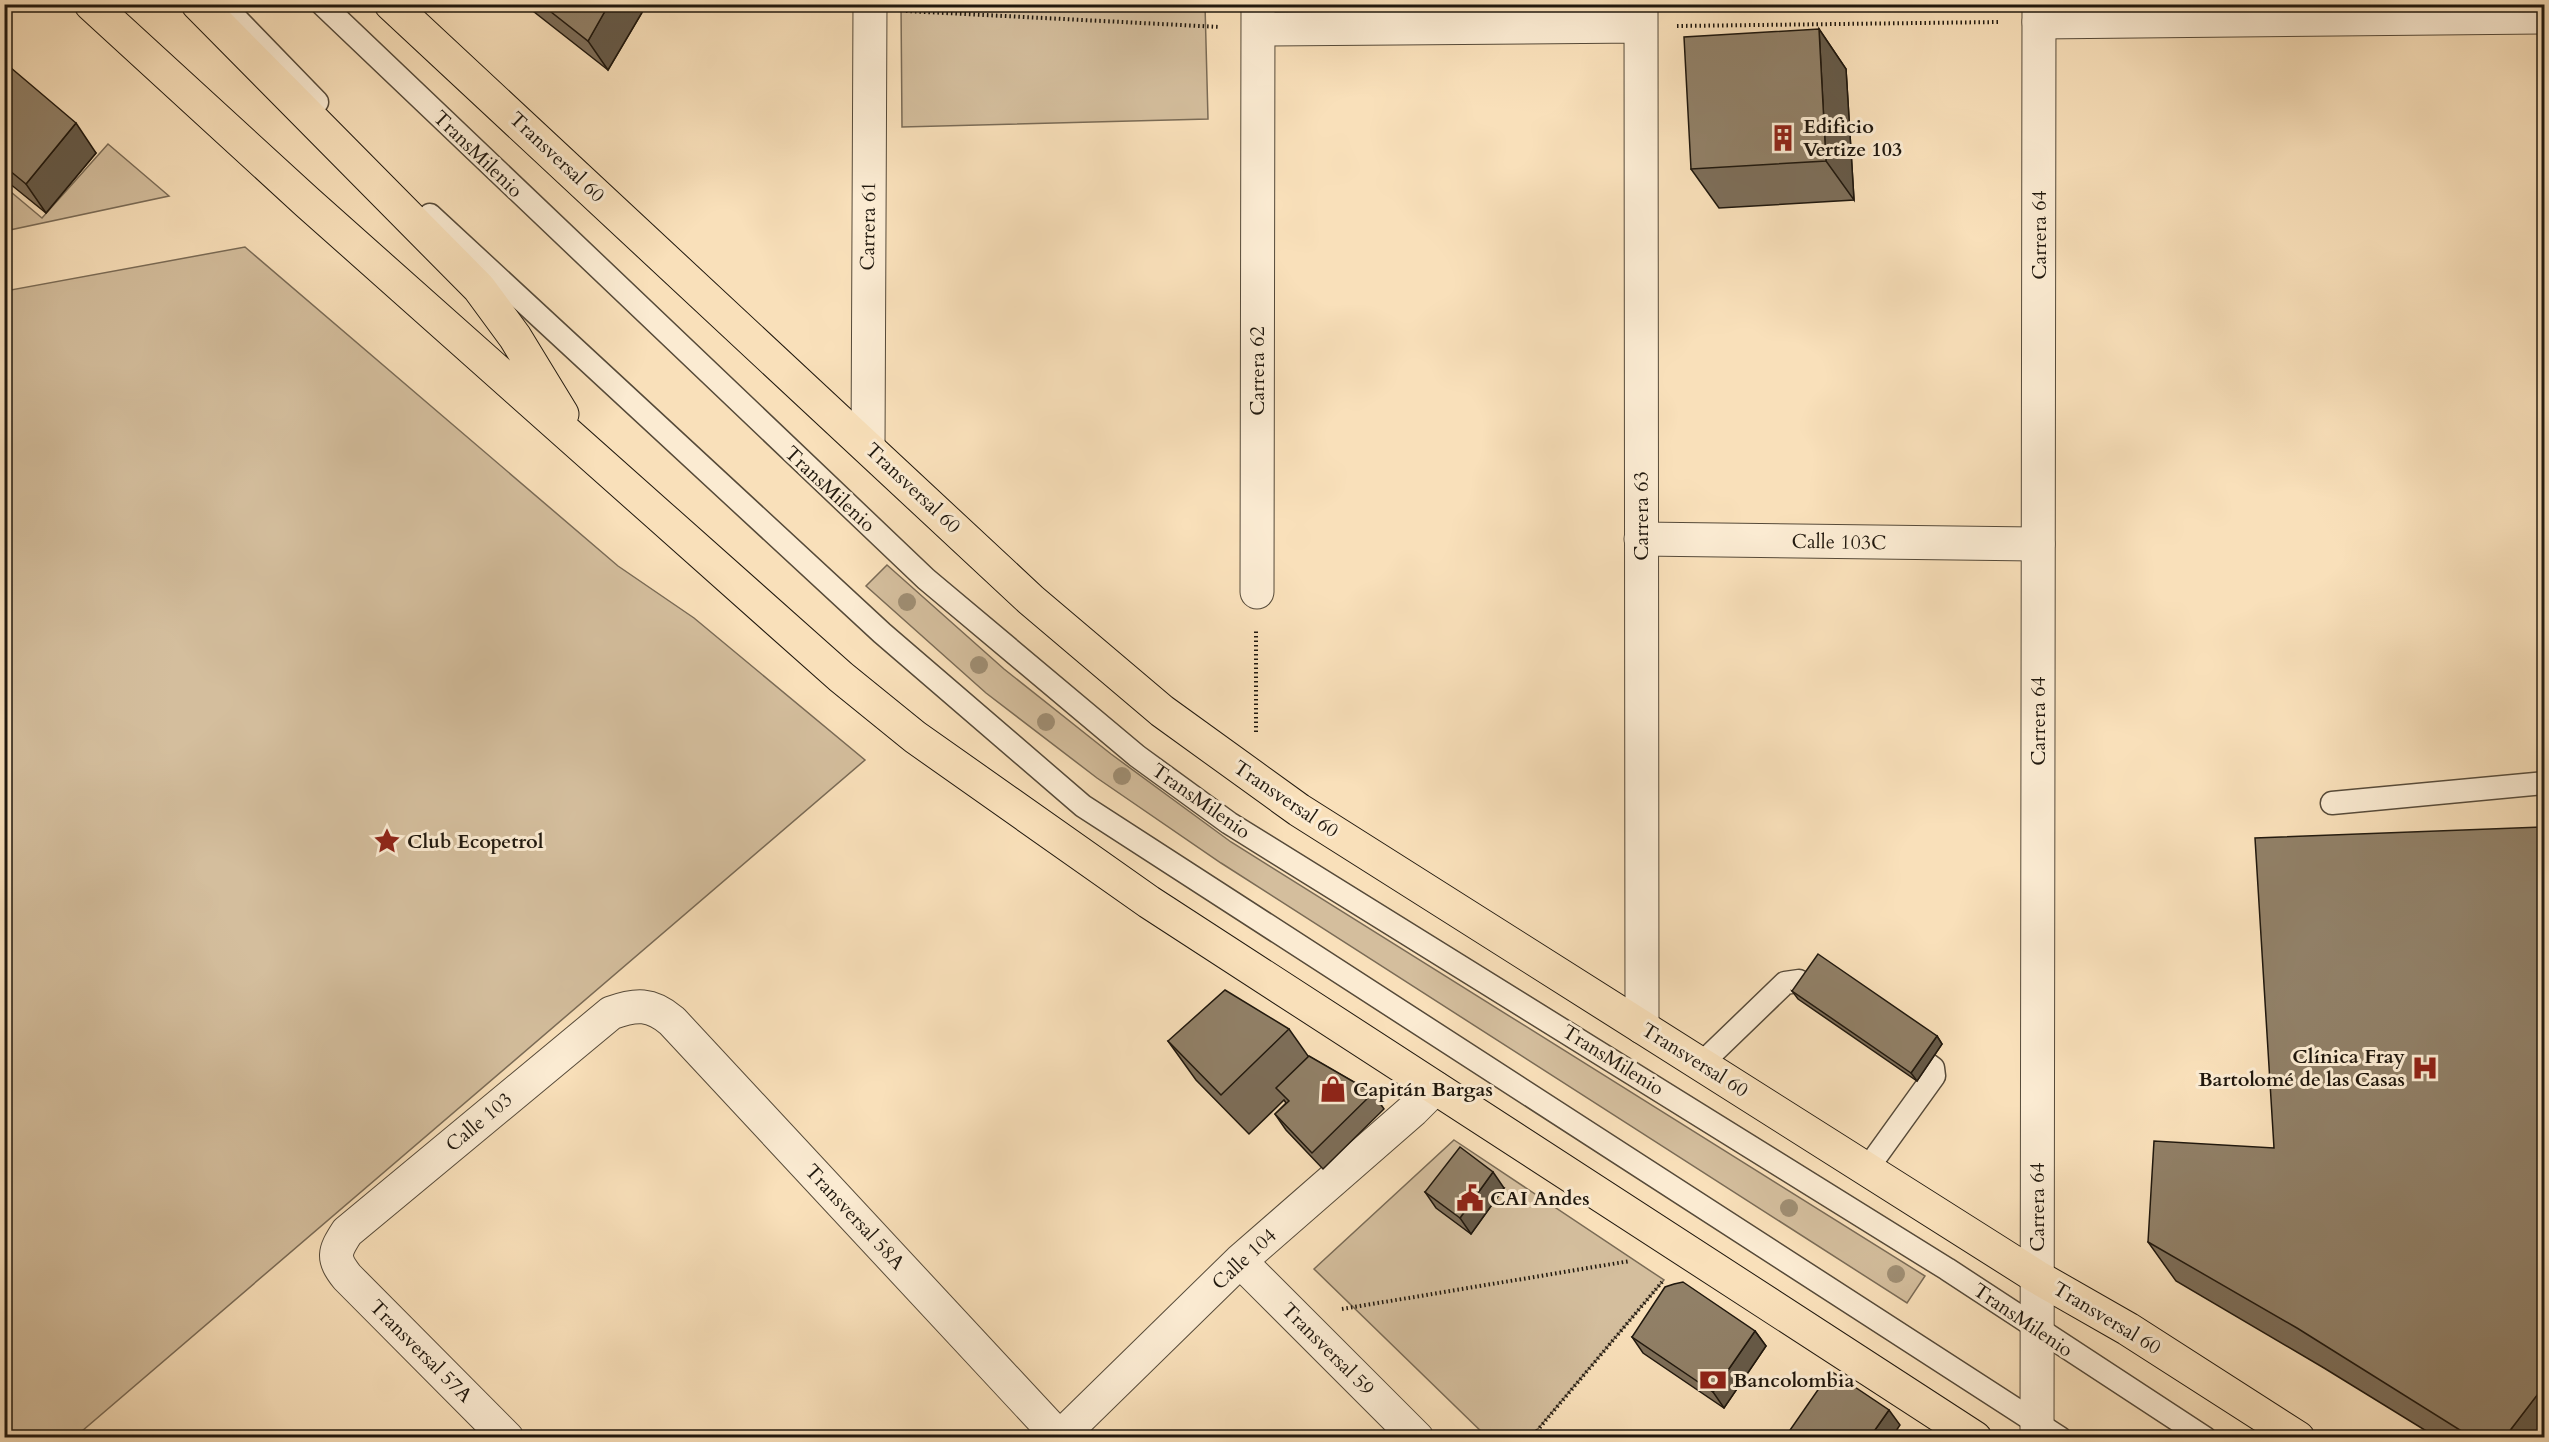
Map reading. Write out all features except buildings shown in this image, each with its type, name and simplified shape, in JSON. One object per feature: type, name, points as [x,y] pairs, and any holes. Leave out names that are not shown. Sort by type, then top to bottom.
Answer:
[{"type":"main road","points":[[91,4],[307,202],[841,677],[915,736],[1149,902],[1975,1437]]},
{"type":"main road","points":[[198,4],[442,238],[498,312],[567,423],[592,455]]},
{"type":"main road","name":"Transversal 60","points":[[391,4],[1031,600],[1171,718],[1299,810],[2037,1277],[2128,1329],[2298,1437]]},
{"type":"street","name":"Carrera 61","points":[[868,447],[885,7]]},
{"type":"street","name":"Carrera 64","points":[[2039,13],[2037,1329],[2045,1433]]},
{"type":"street","points":[[2039,13],[2544,17]]},
{"type":"street","points":[[1258,17],[1641,15]]},
{"type":"street","name":"Carrera 63","points":[[1641,15],[1642,1027]]},
{"type":"street","name":"Carrera 62","points":[[1257,592],[1258,17]]},
{"type":"street","name":"Calle 103C","points":[[1641,539],[2038,544]]},
{"type":"street","name":"Calle 103","points":[[336,1263],[336,1248],[347,1232],[611,1013],[645,1006]]},
{"type":"street","name":"Transversal 58A","points":[[645,1006],[662,1012],[672,1021],[1059,1437]]},
{"type":"street","name":"Calle 104","points":[[1059,1437],[1240,1261],[1413,1110],[1435,1088]]},
{"type":"street","name":"Transversal 59","points":[[1240,1261],[1416,1437]]},
{"type":"street","name":"Transversal 57A","points":[[336,1263],[347,1278],[507,1437]]},
{"type":"lane","points":[[222,4],[442,238],[882,633],[1083,806],[1959,1370],[2045,1433]]},
{"type":"lane","name":"TransMilenio","points":[[322,4],[926,579],[1137,756],[1229,823],[1917,1251],[2205,1437]]},
{"type":"lane","points":[[2332,802],[2544,783]]},
{"type":"lane","points":[[1701,1064],[1785,983],[1799,981],[1807,986]]},
{"type":"lane","points":[[1867,1169],[1934,1077],[1933,1068],[1929,1065]]},
{"type":"path","points":[[885,7],[1258,17]]},
{"type":"path","points":[[1641,15],[2039,13]]},
{"type":"path","points":[[1256,738],[1257,592]]},
{"type":"path","points":[[1295,1317],[1631,1261]]},
{"type":"path","points":[[1531,1437],[1664,1280]]},
{"type":"shaded area","points":[[901,5],[1205,5],[1208,119],[902,127]]},
{"type":"shaded area","points":[[108,144],[169,196],[5,231],[5,187],[42,218]]},
{"type":"shaded area","name":"Club Ecopetrol","points":[[245,247],[618,566],[694,618],[865,760],[75,1437],[5,1437],[5,291]]},
{"type":"shaded area","points":[[887,565],[1004,669],[1111,754],[1231,842],[1925,1276],[1907,1303],[1221,863],[1097,778],[986,693],[866,586]]},
{"type":"shaded area","points":[[1454,1140],[1664,1280],[1531,1437],[1488,1438],[1314,1269]]},
{"type":"place","name":"Edificio Vertize 103","points":[[1783,138]]},
{"type":"place","name":"Club Ecopetrol","points":[[387,841]]},
{"type":"place","name":"Clínica Fray Bartolomé de las Casas","points":[[2425,1068]]},
{"type":"place","name":"Capitán Bargas","points":[[1333,1089]]},
{"type":"place","name":"CAI Andes","points":[[1470,1198]]},
{"type":"place","name":"Bancolombia","points":[[1713,1380]]}]
